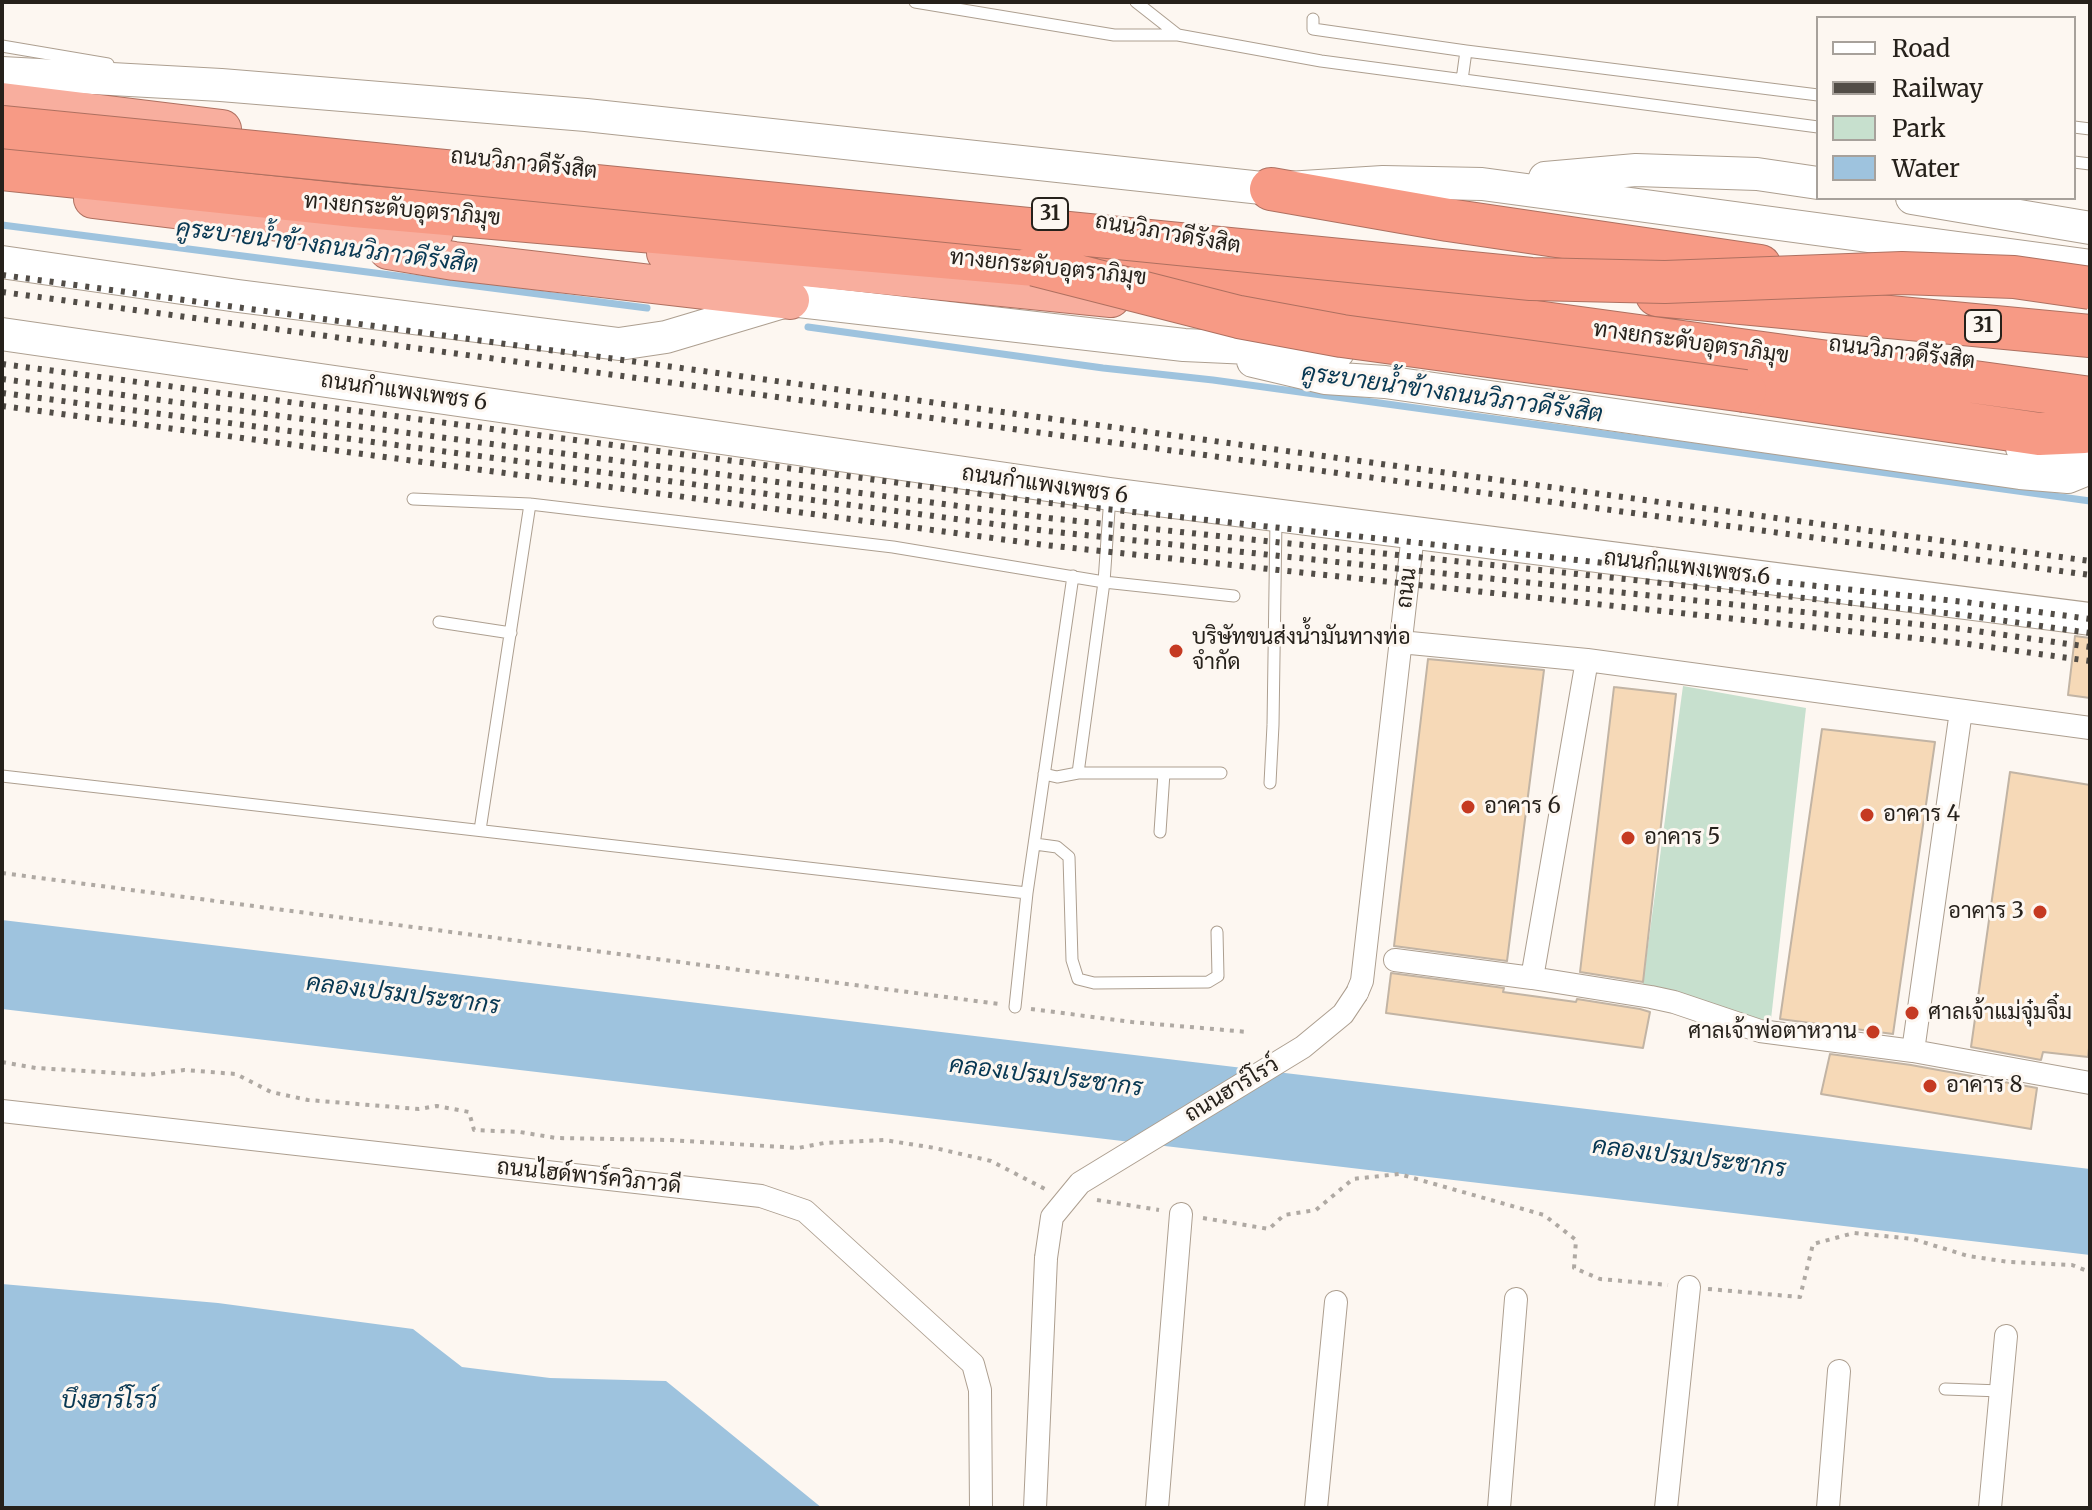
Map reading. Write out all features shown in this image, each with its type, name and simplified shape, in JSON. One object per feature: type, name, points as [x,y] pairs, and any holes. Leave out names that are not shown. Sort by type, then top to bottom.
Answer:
[{"type":"highway","name":"ถนนวิภาวดีรังสิต","points":[[2,102],[518,164],[1066,216],[1612,316],[2090,377]]},
{"type":"highway","name":"ทางยกระดับอุตราภิมุข","points":[[2,127],[1531,279],[1697,300],[2090,336]]},
{"type":"highway","name":"ทางยกระดับอุตราภิมุข","points":[[2,169],[355,206],[1035,265],[1485,315],[2090,398]]},
{"type":"highway","name":"ถนนวิภาวดีรังสิต","points":[[2,187],[311,226],[483,235],[1268,314],[2090,417]]},
{"type":"highway","points":[[1271,189],[1709,260],[2090,304]]},
{"type":"highway","points":[[311,226],[363,246],[454,261],[790,300]]},
{"type":"highway","points":[[1035,265],[1239,317],[1342,336],[2039,434],[2084,432],[2090,429]]},
{"type":"highway","name":"ทางยกระดับอุตราภิมุข","points":[[1531,279],[1665,282],[1902,273],[2014,277],[2090,288]]},
{"type":"main road","name":"31","points":[[2,73],[221,85],[586,115],[1271,189],[1383,182],[1482,184],[2090,266]]},
{"type":"main road","points":[[1482,184],[1636,170],[1757,174],[1816,183]]},
{"type":"main road","points":[[1924,200],[2090,228]]},
{"type":"main road","points":[[2,262],[238,296],[619,344],[666,337],[790,300],[1184,345],[1322,350],[2090,458]]},
{"type":"main road","name":"ถนนกำแพงเพชร 6","points":[[2,334],[1110,494],[2090,619]]},
{"type":"main road","points":[[1184,345],[1325,378],[1385,382],[2020,473],[2068,477],[2090,468]]},
{"type":"street","name":"ถนน","points":[[1400,642],[1413,534]]},
{"type":"street","points":[[1400,642],[1587,660],[2090,728]]},
{"type":"street","name":"ถนนฮาร์โรว์","points":[[1035,1508],[1046,1258],[1052,1217],[1080,1183],[1303,1047],[1343,1014],[1357,993],[1362,981],[1400,642]]},
{"type":"street","points":[[1532,978],[1587,660]]},
{"type":"street","points":[[1913,1051],[1961,711]]},
{"type":"street","points":[[1395,960],[1532,978],[1674,1002],[1760,1031],[1913,1051],[2090,1083]]},
{"type":"street","name":"ถนนไฮด์พาร์ควิภาวดี","points":[[2,1111],[761,1196],[805,1211],[973,1364],[980,1390],[981,1508]]},
{"type":"street","points":[[1157,1508],[1181,1214]]},
{"type":"street","points":[[1666,1508],[1689,1287]]},
{"type":"street","points":[[1499,1508],[1516,1299]]},
{"type":"street","points":[[1316,1508],[1336,1302]]},
{"type":"street","points":[[1990,1508],[2006,1336]]},
{"type":"street","points":[[1828,1508],[1839,1371]]},
{"type":"lane","points":[[915,2],[1114,35],[1178,35],[1321,61],[1816,127]]},
{"type":"lane","points":[[1136,2],[1178,35]]},
{"type":"lane","points":[[1313,19],[1313,29],[1816,95]]},
{"type":"lane","points":[[2,46],[221,85]]},
{"type":"lane","points":[[1462,80],[1466,51]]},
{"type":"lane","points":[[1078,773],[1104,582],[1110,494]]},
{"type":"lane","points":[[413,499],[530,504],[893,547],[1104,582],[1234,596]]},
{"type":"lane","points":[[480,830],[530,504]]},
{"type":"lane","points":[[1270,783],[1276,516]]},
{"type":"lane","points":[[1015,1007],[1027,893],[1073,576]]},
{"type":"lane","points":[[439,622],[511,633]]},
{"type":"lane","points":[[1044,774],[1066,777],[1078,773],[1221,773]]},
{"type":"lane","points":[[1160,832],[1164,773]]},
{"type":"lane","points":[[2,776],[1027,893]]},
{"type":"lane","points":[[1035,844],[1057,847],[1069,857],[1072,960],[1078,979],[1094,983],[1208,982],[1218,976],[1217,932]]},
{"type":"lane","points":[[1945,1389],[2001,1391]]},
{"type":"path","points":[[2,873],[1132,1022],[1248,1032]]},
{"type":"green space","points":[[1683,686],[1806,708],[1770,1028],[1642,990]]},
{"type":"water","name":"คลองเปรมประชากร","points":[[2,920],[2090,1169],[2090,1255],[2,1009]]},
{"type":"water","name":"บึงฮาร์โรว์","points":[[2,1284],[218,1303],[413,1329],[462,1367],[550,1378],[666,1381],[822,1508],[2,1508]]},
{"type":"building","points":[[2075,636],[2090,638],[2090,698],[2068,695]]},
{"type":"building","name":"อาคาร 6","points":[[1428,659],[1544,670],[1507,961],[1394,946]]},
{"type":"building","name":"อาคาร 5","points":[[1614,687],[1676,694],[1643,982],[1580,972]]},
{"type":"building","name":"อาคาร 4","points":[[1822,729],[1935,742],[1893,1034],[1780,1019]]},
{"type":"building","name":"อาคาร 3","points":[[2010,772],[2090,785],[2088,1057],[2043,1052],[2041,1060],[1971,1047]]},
{"type":"building","points":[[1391,973],[1504,988],[1503,992],[1640,1009],[1650,1012],[1643,1048],[1386,1013]]},
{"type":"building","name":"อาคาร 8","points":[[1830,1054],[2037,1088],[2031,1129],[1821,1094]]},
{"type":"waterway","name":"คูระบายน้ำข้างถนนวิภาวดีรังสิต","points":[[2,225],[647,308]]},
{"type":"waterway","name":"คูระบายน้ำข้างถนนวิภาวดีรังสิต","points":[[808,327],[2090,501]]},
{"type":"railway","points":[[2,275],[2090,561]]},
{"type":"railway","points":[[2,292],[2090,575]]},
{"type":"railway","points":[[2,364],[1050,503],[1965,602],[2090,619]]},
{"type":"railway","points":[[2,379],[1049,518],[1964,615],[2090,633]]},
{"type":"railway","points":[[2,393],[1047,531],[1962,629],[2090,647]]},
{"type":"railway","points":[[2,406],[1045,545],[1960,643],[2090,661]]},
{"type":"place","name":"บริษัทขนส่งน้ำมันทางท่อ จำกัด","points":[[1176,651]]},
{"type":"place","name":"อาคาร 6","points":[[1468,807]]},
{"type":"place","name":"อาคาร 4","points":[[1867,815]]},
{"type":"place","name":"อาคาร 5","points":[[1628,838]]},
{"type":"place","name":"อาคาร 3","points":[[2040,912]]},
{"type":"place","name":"ศาลเจ้าแม่จุ๋มจิ๋ม","points":[[1912,1013]]},
{"type":"place","name":"ศาลเจ้าพ่อตาหวาน","points":[[1873,1032]]},
{"type":"place","name":"อาคาร 8","points":[[1930,1086]]}]
